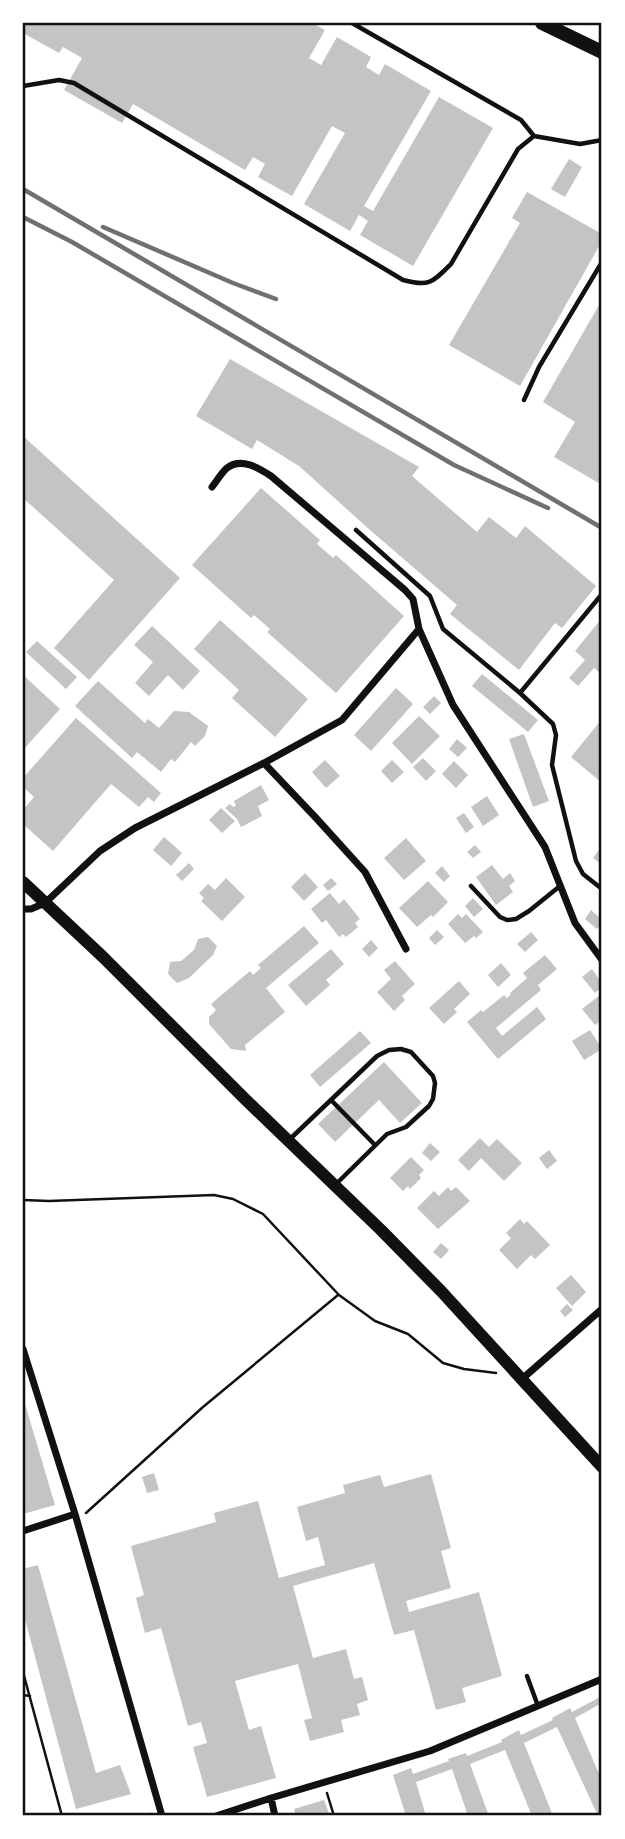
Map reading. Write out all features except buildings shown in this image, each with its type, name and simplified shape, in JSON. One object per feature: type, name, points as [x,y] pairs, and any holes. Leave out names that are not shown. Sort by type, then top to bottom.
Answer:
[{"type":"main road","points":[[542,23],[602,52]]},
{"type":"main road","points":[[23,882],[401,1250],[602,1467]]},
{"type":"street","points":[[212,486],[227,468],[233,465],[250,465],[271,476],[413,599],[419,629],[453,705],[545,847],[575,923],[602,960]]},
{"type":"street","points":[[23,909],[40,907],[46,903],[100,851],[135,828],[342,720],[419,629]]},
{"type":"street","points":[[264,763],[365,872],[406,949]]},
{"type":"street","points":[[522,1379],[602,1309]]},
{"type":"street","points":[[23,1349],[76,1518],[162,1816]]},
{"type":"street","points":[[23,1531],[76,1518]]},
{"type":"street","points":[[216,1816],[430,1751],[602,1679]]},
{"type":"street","points":[[271,1798],[275,1816]]},
{"type":"lane","points":[[352,23],[522,120],[534,135],[580,144],[602,140]]},
{"type":"lane","points":[[23,86],[58,80],[74,83],[402,280],[420,284],[436,279],[452,264],[518,149],[534,135]]},
{"type":"lane","points":[[524,400],[539,367],[602,261]]},
{"type":"lane","points":[[356,530],[430,596],[443,629],[555,727],[552,765],[576,860],[583,874],[602,889]]},
{"type":"lane","points":[[520,694],[602,594]]},
{"type":"lane","points":[[471,886],[507,920],[516,919],[560,885]]},
{"type":"lane","points":[[288,1141],[377,1056],[389,1050],[411,1052],[433,1076],[433,1099],[429,1106],[406,1127],[387,1134],[334,1185]]},
{"type":"lane","points":[[331,1100],[375,1145]]},
{"type":"lane","points":[[527,1676],[538,1706]]},
{"type":"path","points":[[23,1200],[224,1196],[263,1214],[338,1295],[375,1321],[408,1334],[443,1363],[480,1372],[499,1373],[512,1369]]},
{"type":"path","points":[[76,1518],[203,1406],[338,1295]]},
{"type":"path","points":[[23,1672],[62,1816]]},
{"type":"path","points":[[23,1695],[30,1696]]},
{"type":"path","points":[[324,1782],[334,1816]]},
{"type":"railway","points":[[23,189],[602,528]]},
{"type":"railway","points":[[23,217],[72,242],[454,465],[548,508]]},
{"type":"railway","points":[[103,227],[276,299]]}]
